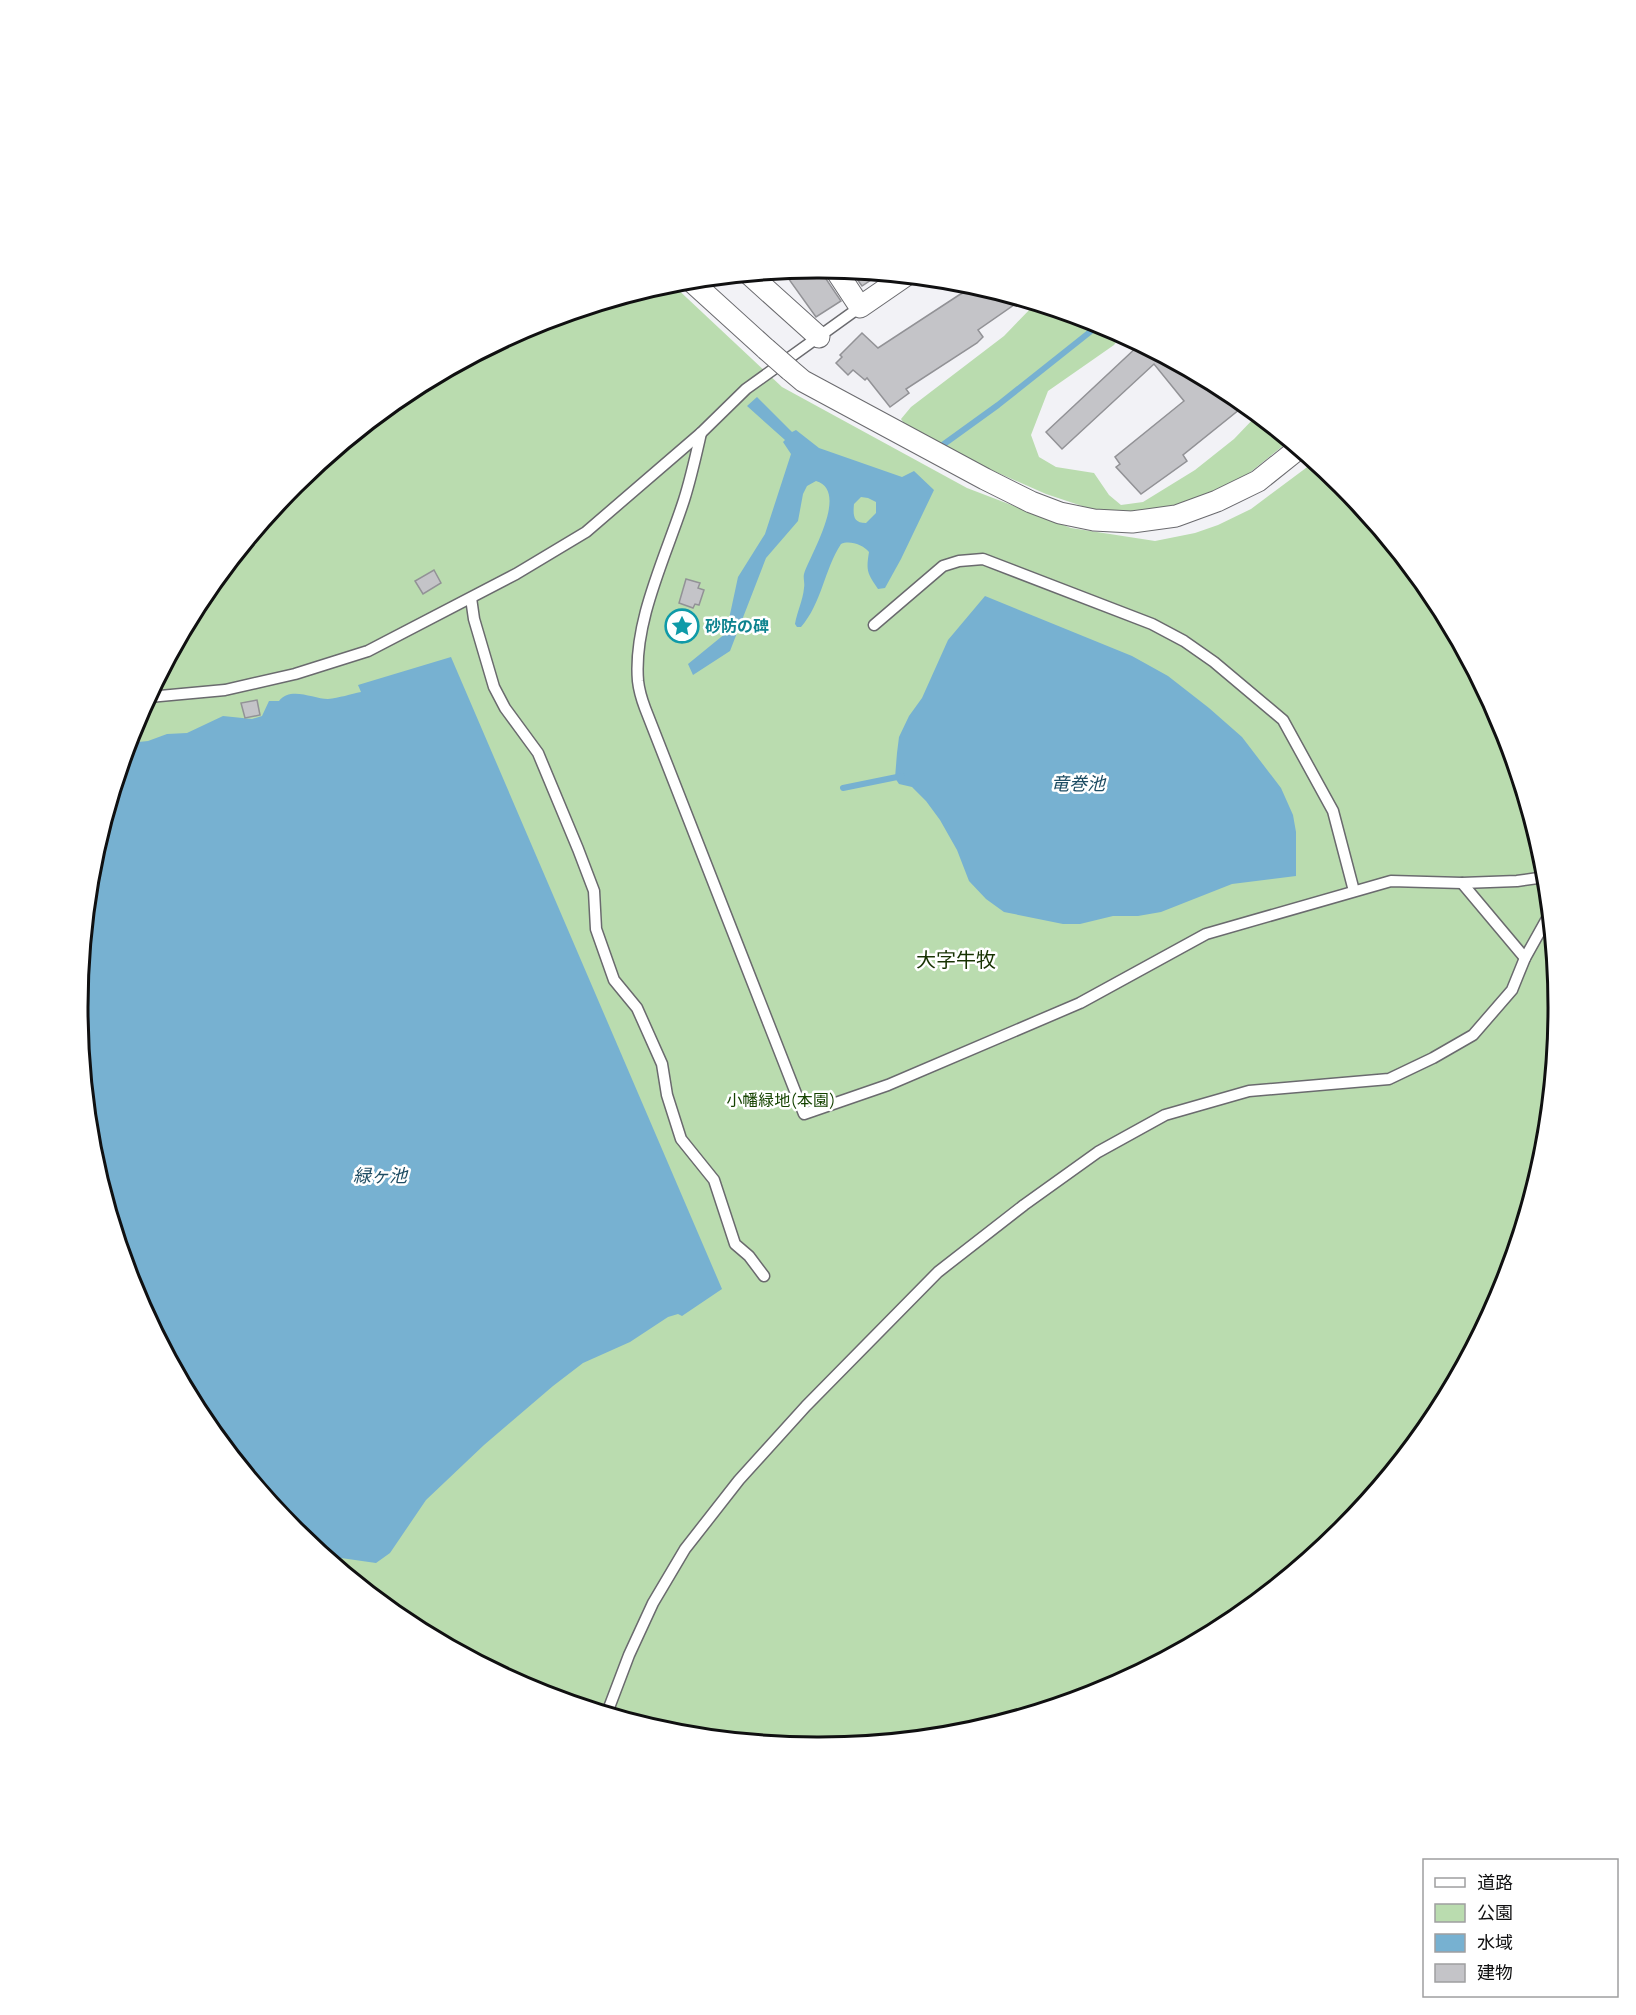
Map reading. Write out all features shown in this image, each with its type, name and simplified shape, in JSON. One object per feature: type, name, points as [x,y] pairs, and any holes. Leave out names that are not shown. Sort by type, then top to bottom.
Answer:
[{"type":"street","points":[[842,279],[860,306],[895,282]]},
{"type":"street","points":[[757,281],[819,337]]},
{"type":"street","points":[[699,288],[803,381],[994,484],[1060,513],[1094,520],[1132,522],[1176,516],[1217,501],[1258,481],[1292,454]]},
{"type":"lane","points":[[159,696],[225,690],[295,674],[368,651],[532,566],[586,532],[701,433],[746,389],[860,306]]},
{"type":"lane","points":[[701,433],[685,498],[655,581],[643,629],[638,682],[659,745],[804,1114],[888,1085],[1080,1003],[1206,934],[1391,880],[1462,883],[1535,878]]},
{"type":"lane","points":[[874,625],[943,566],[959,561],[983,559],[1142,620],[1184,641],[1214,662],[1283,720],[1333,811],[1354,891]]},
{"type":"lane","points":[[471,598],[474,619],[494,687],[505,708],[538,753],[578,849],[594,891],[596,929],[610,969],[614,980],[637,1008],[662,1064],[667,1095],[681,1139],[714,1180],[735,1244],[764,1276]]},
{"type":"lane","points":[[1462,883],[1525,958]]},
{"type":"lane","points":[[610,1706],[629,1655],[653,1604],[685,1549],[739,1480],[806,1406],[938,1272],[1024,1204],[1098,1152],[1165,1115],[1249,1091],[1389,1079],[1433,1058],[1473,1035],[1512,990],[1525,958],[1543,927]]},
{"type":"green space","name":"小幡緑地(本園)","points":[[680,291],[782,387],[967,488],[1071,528],[1155,541],[1195,533],[1251,509],[1307,467],[1334,492],[1397,563],[1425,602],[1450,643],[1492,728],[1523,819],[1541,912],[1548,1008],[1546,1055],[1541,1103],[1523,1196],[1492,1287],[1450,1372],[1425,1413],[1397,1452],[1366,1488],[1299,1556],[1262,1586],[1223,1614],[1141,1662],[1052,1698],[1007,1712],[913,1731],[866,1735],[818,1737],[723,1731],[629,1712],[584,1698],[495,1662],[453,1639],[413,1614],[337,1556],[302,1523],[239,1452],[211,1413],[164,1330],[144,1287],[113,1196],[95,1103],[90,1055],[88,1008],[95,912],[113,819],[127,773],[144,728],[186,643],[211,602],[239,563],[270,527],[337,459],[413,401],[453,376],[495,353],[584,317],[629,303]]},
{"type":"green space","points":[[1029,310],[1116,342],[1048,391],[1031,435],[1039,457],[1056,467],[1094,473],[1109,495],[1121,505],[1143,502],[1195,470],[1234,439],[1251,421],[1283,446],[1248,474],[1189,503],[1153,511],[1114,511],[1091,509],[1046,494],[978,464],[906,426],[901,419],[911,407],[1004,336]]},
{"type":"water","points":[[757,397],[792,432],[796,430],[819,448],[902,477],[914,471],[934,490],[885,588],[878,589],[870,575],[869,552],[856,544],[841,544],[814,608],[801,627],[797,627],[795,624],[803,592],[804,574],[829,510],[829,497],[825,487],[816,481],[807,486],[803,494],[798,521],[766,558],[730,651],[693,675],[688,664],[726,633],[738,577],[765,534],[791,454],[783,442],[785,440],[747,406]],"holes":[[[861,497],[876,502],[876,513],[866,523],[858,522],[855,518],[854,504]]]},
{"type":"water","name":"竜巻池","points":[[985,596],[1132,656],[1168,676],[1242,737],[1281,788],[1293,815],[1296,832],[1296,876],[1232,884],[1161,912],[1138,916],[1113,916],[1080,924],[1063,924],[1004,912],[986,899],[969,881],[957,850],[926,801],[912,787],[899,784],[895,778],[899,737],[909,716],[922,698],[948,640]]},
{"type":"water","name":"緑ヶ池","points":[[451,657],[722,1289],[682,1316],[678,1314],[668,1317],[630,1342],[583,1363],[553,1386],[484,1445],[426,1500],[390,1553],[376,1563],[340,1558],[302,1523],[270,1488],[239,1452],[211,1413],[164,1330],[144,1287],[113,1196],[95,1103],[88,1008],[95,912],[103,865],[113,819],[139,742],[167,734],[187,733],[223,716],[252,719],[262,716],[269,701],[279,701],[290,694],[328,699],[361,692],[358,685]]},
{"type":"building","points":[[826,278],[841,301],[816,317],[789,279]]},
{"type":"building","points":[[857,280],[870,280],[862,286]]},
{"type":"building","points":[[963,293],[1014,305],[978,330],[983,337],[977,343],[906,389],[909,393],[890,407],[867,378],[865,380],[853,370],[848,375],[836,363],[842,357],[840,355],[862,333],[878,348]]},
{"type":"building","points":[[1134,350],[1183,376],[1237,411],[1183,455],[1187,461],[1141,494],[1116,467],[1120,464],[1115,457],[1184,401],[1154,364],[1062,449],[1046,432]]},
{"type":"building","points":[[434,570],[441,583],[423,594],[415,581]]},
{"type":"building","points":[[686,579],[700,583],[698,588],[704,590],[699,605],[695,604],[693,608],[679,603]]},
{"type":"building","points":[[257,700],[260,715],[245,718],[241,703]]},
{"type":"waterway","points":[[944,444],[998,405],[1090,332]]},
{"type":"waterway","points":[[843,788],[902,776]]},
{"type":"place","name":"砂防の碑","points":[[682,626]]},
{"type":"district","name":"大字牛牧","points":[[956,959]]}]
